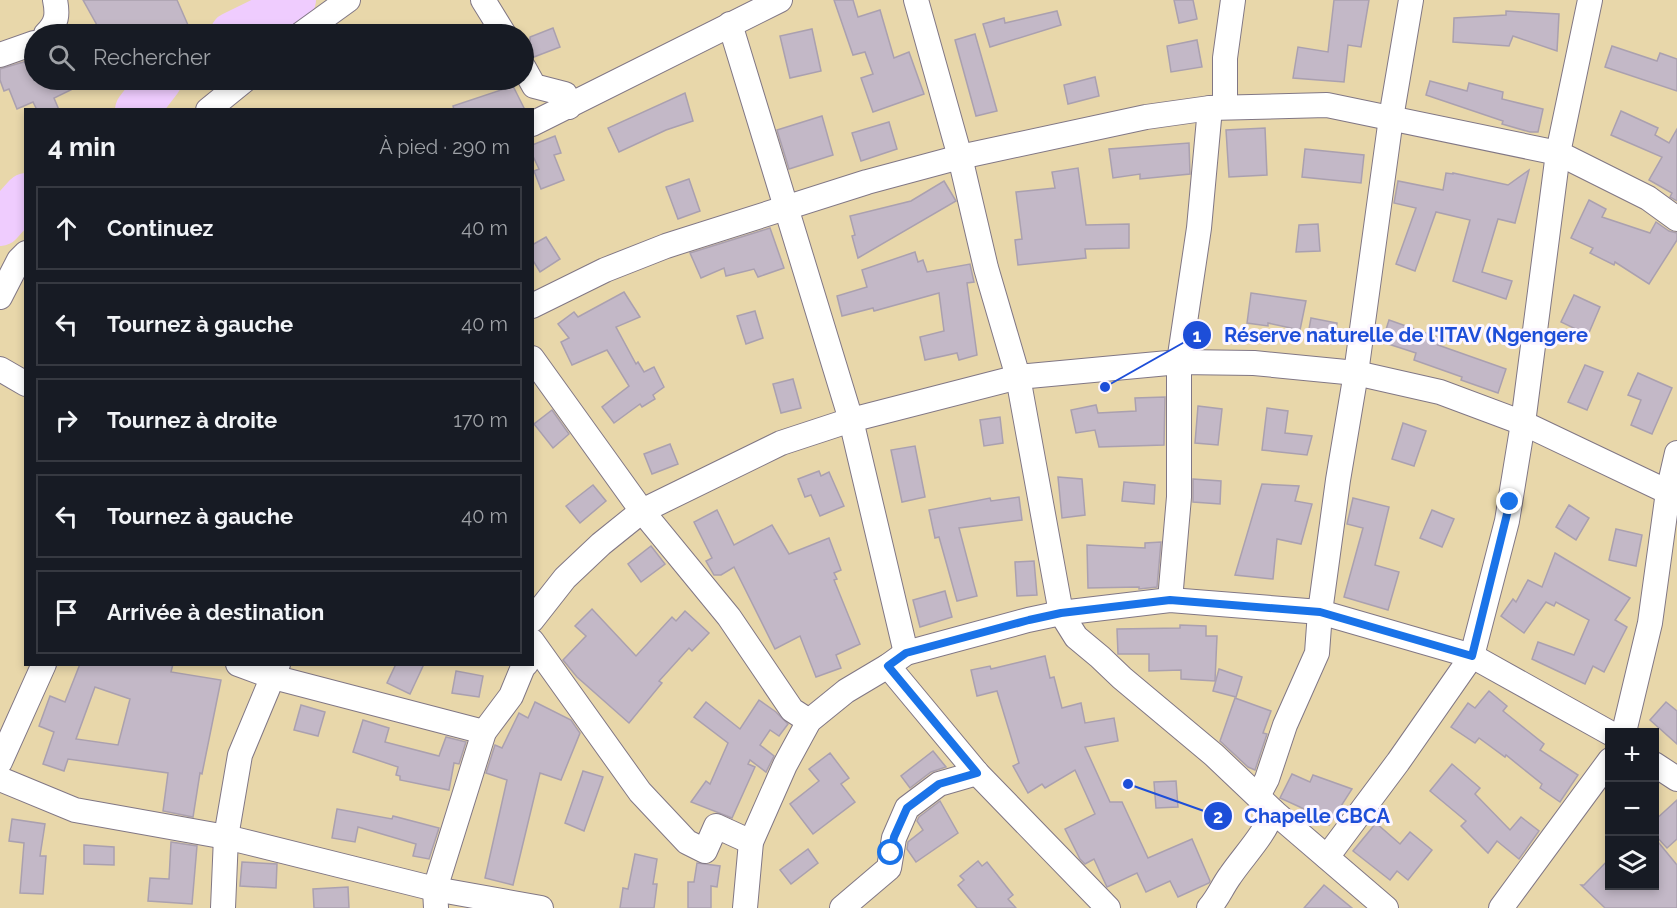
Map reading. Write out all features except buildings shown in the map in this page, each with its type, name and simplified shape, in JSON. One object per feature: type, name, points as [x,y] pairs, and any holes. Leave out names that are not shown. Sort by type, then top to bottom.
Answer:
[{"type":"street","points":[[55,0],[58,15],[55,24]]},
{"type":"street","points":[[315,24],[348,0]]},
{"type":"street","points":[[483,0],[498,24]]},
{"type":"street","points":[[534,123],[780,0]]},
{"type":"street","points":[[916,0],[960,157],[986,268],[1018,377],[1061,613],[1076,638],[1214,755],[1266,804],[1386,908]]},
{"type":"street","points":[[1170,600],[1179,497],[1179,362],[1233,0]]},
{"type":"street","points":[[1209,908],[1217,899],[1229,877],[1268,826],[1267,779],[1285,725],[1317,652],[1320,612],[1338,480],[1356,373],[1391,117],[1411,0]]},
{"type":"street","points":[[1327,857],[1398,762],[1472,656],[1507,521],[1523,423],[1558,153],[1590,0]]},
{"type":"street","points":[[730,24],[851,420],[897,660],[977,773],[1108,908]]},
{"type":"street","points":[[0,55],[24,47]]},
{"type":"street","points":[[534,86],[565,94],[569,107]]},
{"type":"street","points":[[210,108],[233,90]]},
{"type":"street","points":[[534,305],[606,270],[666,246],[787,207],[960,157],[1146,117],[1218,108],[1327,105],[1558,153],[1648,198],[1677,219]]},
{"type":"street","points":[[0,297],[19,260],[24,255]]},
{"type":"street","points":[[534,361],[642,511],[729,617],[792,710],[809,721]]},
{"type":"street","points":[[534,617],[565,578],[601,544],[642,511],[781,443],[851,420],[1018,377],[1179,362],[1254,363],[1356,373],[1440,392],[1523,423],[1672,495]]},
{"type":"street","points":[[0,369],[24,383]]},
{"type":"street","points":[[1625,728],[1650,623],[1677,453]]},
{"type":"street","points":[[748,907],[752,842],[785,765],[809,721],[846,691],[897,660],[1029,620],[1061,613],[1170,600],[1320,612],[1472,656],[1605,730]]},
{"type":"street","points":[[534,655],[640,792],[687,842],[705,851],[716,826],[752,842]]},
{"type":"street","points":[[0,762],[43,666]]},
{"type":"street","points":[[249,666],[276,671],[484,732]]},
{"type":"street","points":[[436,899],[484,732],[511,696],[524,666]]},
{"type":"street","points":[[223,908],[226,837],[240,755],[276,671]]},
{"type":"street","points":[[1501,908],[1605,767]]},
{"type":"street","points":[[1659,767],[1677,779]]},
{"type":"street","points":[[842,908],[889,868],[894,837],[907,808],[939,784],[977,773]]},
{"type":"street","points":[[0,779],[75,810],[226,837],[436,899],[541,908]]},
{"type":"shaded area","points":[[0,0],[1677,0],[1677,908],[0,908]]},
{"type":"waterway","points":[[252,24],[281,10],[294,0]]},
{"type":"waterway","points":[[139,108],[152,90]]},
{"type":"waterway","points":[[0,224],[24,197]]},
{"type":"place","name":"Réserve naturelle de l'ITAV (Ngengere","points":[[1105,387]]},
{"type":"place","name":"Chapelle CBCA","points":[[1128,784]]},
{"type":"route","points":[[891,853],[894,837],[907,808],[939,784],[977,773],[888,666],[906,653],[1061,613],[1170,600],[1320,612],[1472,656],[1510,502]]}]
